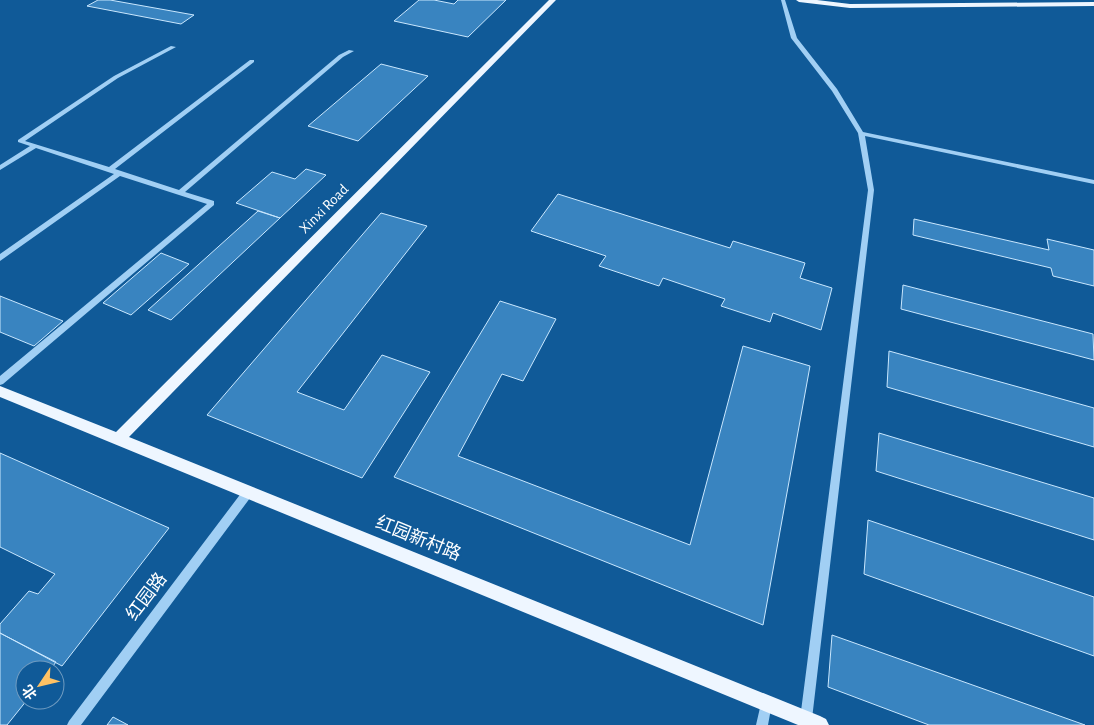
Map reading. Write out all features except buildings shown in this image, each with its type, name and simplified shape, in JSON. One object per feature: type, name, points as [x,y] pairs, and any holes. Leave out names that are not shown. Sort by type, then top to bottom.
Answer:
[{"type":"main road","name":"Xinxi Road","points":[[117,440],[553,0]]},
{"type":"main road","points":[[799,0],[850,6],[1094,4]]},
{"type":"main road","name":"红园新村路","points":[[0,391],[117,440],[250,491],[813,722]]},
{"type":"street","points":[[783,0],[794,38],[836,90],[861,133],[871,190],[813,722]]},
{"type":"street","points":[[110,170],[252,61]]},
{"type":"street","points":[[861,133],[1094,182]]},
{"type":"street","points":[[0,381],[212,203],[35,146]]},
{"type":"street","points":[[0,258],[119,173]]},
{"type":"street","name":"红园路","points":[[73,725],[250,491]]},
{"type":"street","points":[[762,725],[766,703]]},
{"type":"lane","points":[[35,146],[20,141],[116,78],[173,47]]},
{"type":"lane","points":[[180,193],[351,50]]},
{"type":"lane","points":[[0,168],[35,146]]}]
